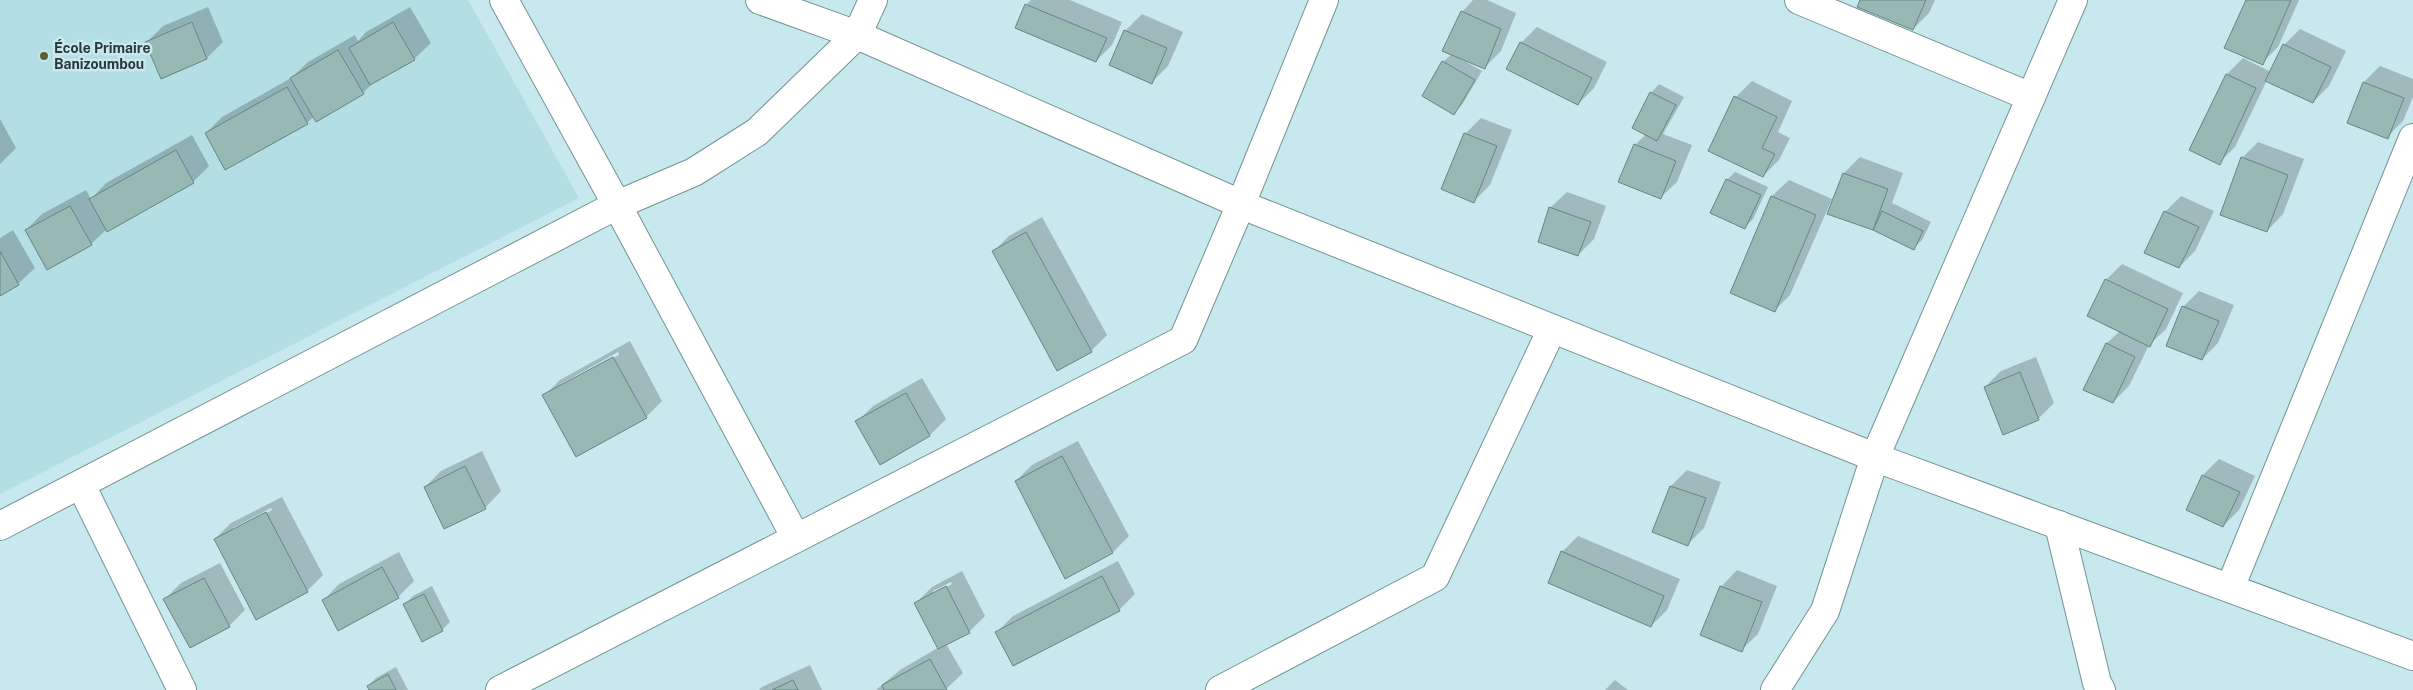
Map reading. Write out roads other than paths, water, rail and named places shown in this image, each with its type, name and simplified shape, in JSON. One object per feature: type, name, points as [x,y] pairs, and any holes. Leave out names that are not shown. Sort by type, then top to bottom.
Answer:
[{"type":"street","points":[[504,0],[617,205],[796,538]]},
{"type":"street","points":[[760,0],[857,35],[1241,204],[1875,457],[2413,656]]},
{"type":"street","points":[[0,526],[617,205],[694,172],[757,132],[857,35],[873,0]]},
{"type":"street","points":[[500,690],[1182,340],[1241,204],[1324,0]]},
{"type":"street","points":[[1799,0],[2031,97]]},
{"type":"street","points":[[1775,690],[1825,611],[1875,457],[2073,0]]},
{"type":"street","points":[[2230,588],[2413,138]]},
{"type":"street","points":[[1220,690],[1435,576],[1552,328]]},
{"type":"street","points":[[81,485],[182,690]]},
{"type":"street","points":[[2059,525],[2097,683],[2101,690]]},
{"type":"place","name":"École Primaire Banizoumbou","points":[[44,56]]}]
